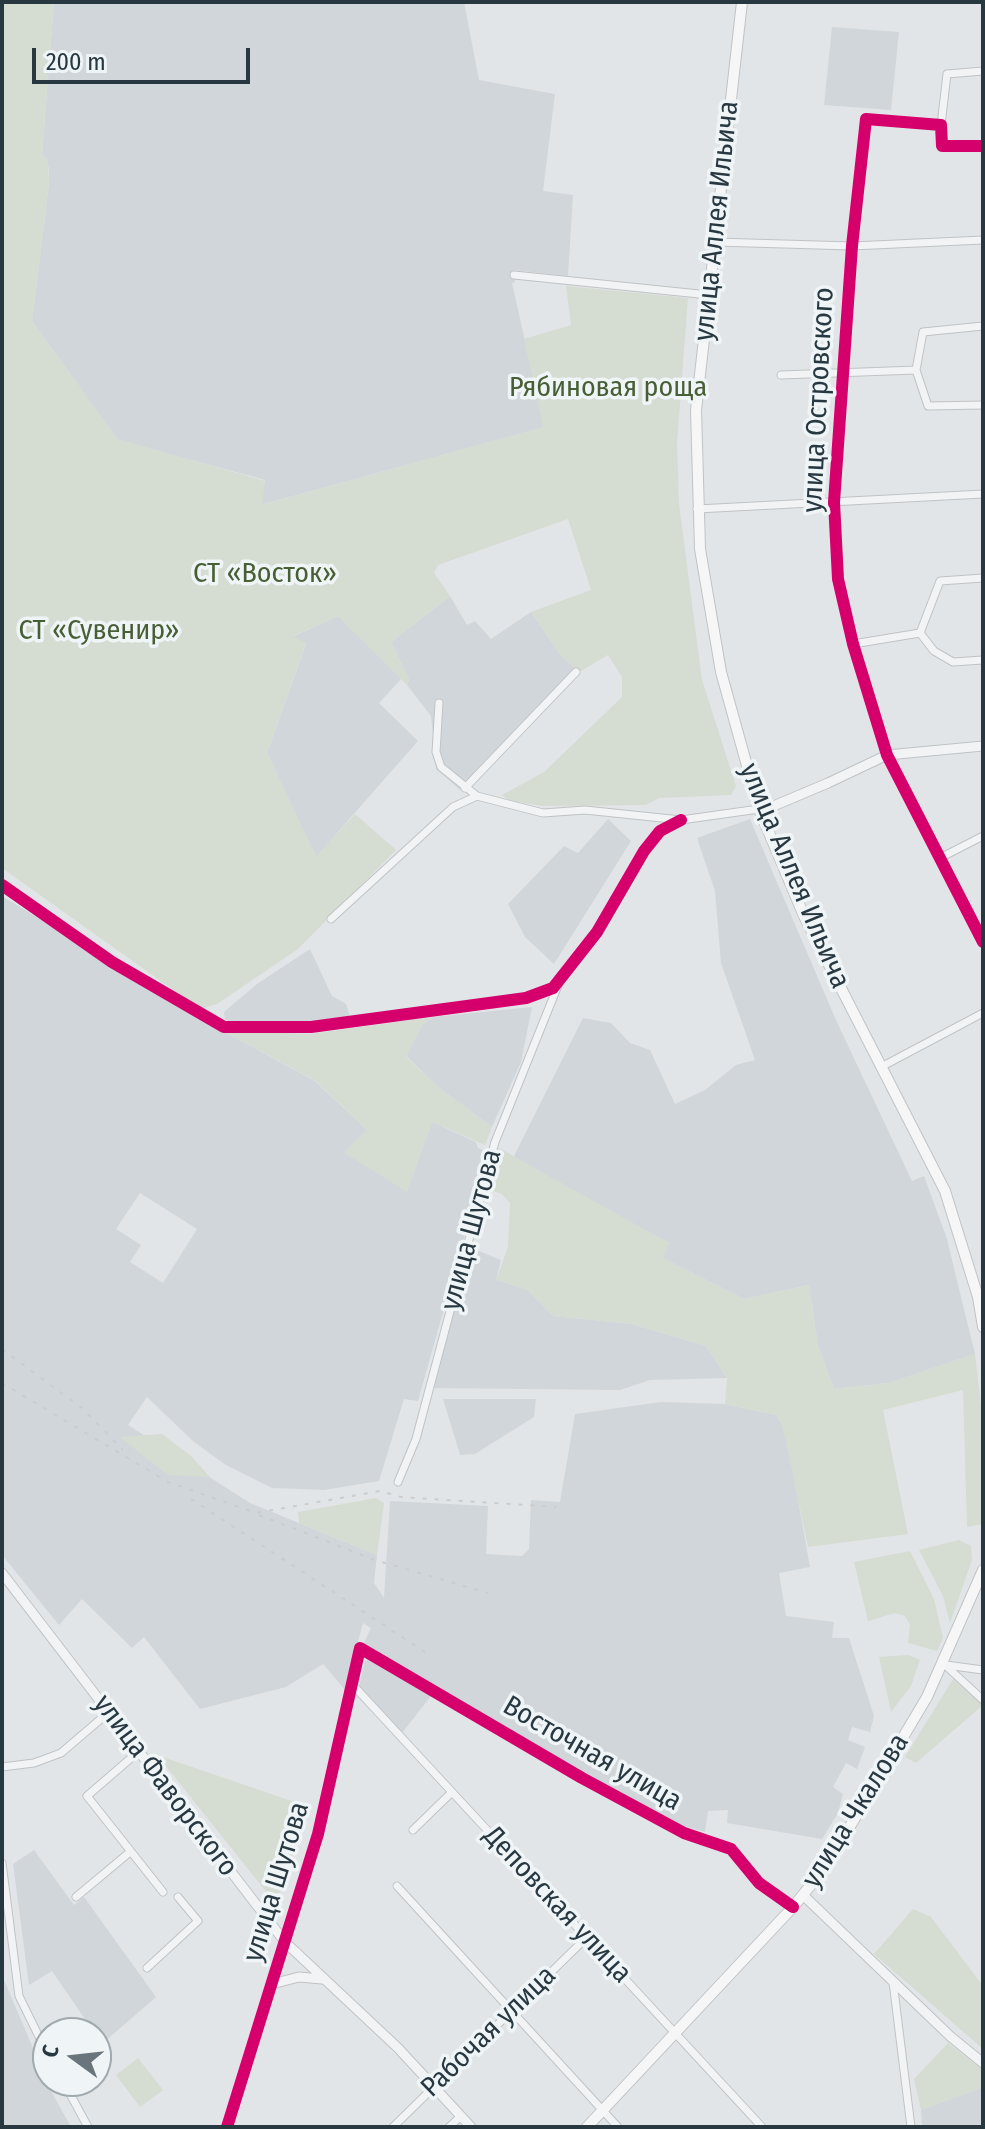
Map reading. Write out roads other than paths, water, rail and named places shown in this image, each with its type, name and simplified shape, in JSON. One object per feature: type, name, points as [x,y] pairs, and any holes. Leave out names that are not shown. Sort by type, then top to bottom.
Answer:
[{"type":"main road","name":"улица Аллея Ильича","points":[[742,2],[696,410],[697,509],[721,672],[759,809],[804,916],[945,1191],[978,1297],[983,1327]]},
{"type":"main road","name":"улица Чкалова","points":[[587,2127],[793,1907],[827,1865],[944,1664],[983,1570]]},
{"type":"street","points":[[983,71],[947,74],[941,125],[942,146],[983,146]]},
{"type":"street","name":"улица Островского","points":[[941,125],[866,119],[852,246],[834,502],[838,579],[853,644],[887,755],[983,942]]},
{"type":"street","points":[[715,242],[852,246],[983,240]]},
{"type":"street","points":[[514,275],[709,295]]},
{"type":"street","points":[[983,326],[923,332],[916,370],[928,406],[983,405]]},
{"type":"street","points":[[781,375],[916,370]]},
{"type":"street","points":[[697,509],[983,494]]},
{"type":"street","points":[[920,633],[940,581],[983,578]]},
{"type":"street","points":[[853,644],[920,633]]},
{"type":"street","points":[[920,633],[934,651],[953,662],[983,660]]},
{"type":"street","points":[[465,788],[576,672]]},
{"type":"street","points":[[439,703],[436,752],[441,767],[477,796],[543,813],[585,810],[681,820],[759,809],[800,795],[887,755],[983,746]]},
{"type":"street","points":[[331,919],[453,807],[477,796]]},
{"type":"street","name":"улица Шутова","points":[[398,1482],[416,1439],[495,1142],[560,982],[597,932],[644,851],[660,831],[681,820]]},
{"type":"street","points":[[942,857],[983,836]]},
{"type":"street","points":[[2,885],[112,962],[224,1027],[311,1027],[452,1009],[535,996],[560,982]]},
{"type":"street","points":[[881,1067],[983,1013]]},
{"type":"street","name":"улица Фаворского","points":[[2,1573],[285,1942],[433,2085],[471,2127]]},
{"type":"street","name":"улица Шутова","points":[[227,2127],[318,1834],[360,1648]]},
{"type":"street","name":"Восточная улица","points":[[360,1648],[582,1778],[684,1833],[731,1849],[759,1883],[793,1907]]},
{"type":"street","points":[[944,1664],[983,1670]]},
{"type":"street","points":[[944,1664],[983,1700]]},
{"type":"street","name":"Деповская улица","points":[[352,1684],[586,1938],[677,2031],[762,2127]]},
{"type":"street","points":[[2,1767],[34,1763],[61,1753],[109,1712]]},
{"type":"street","points":[[138,1752],[87,1796],[163,1892]]},
{"type":"street","points":[[413,1830],[451,1793]]},
{"type":"street","points":[[76,1897],[130,1852]]},
{"type":"street","points":[[2,1863],[19,1996],[32,2022]]},
{"type":"street","points":[[397,1886],[618,2127]]},
{"type":"street","points":[[803,1895],[983,2063]]},
{"type":"street","points":[[147,1968],[198,1921],[178,1897]]},
{"type":"street","name":"Рабочая улица","points":[[393,2127],[586,1938]]},
{"type":"street","points":[[2,1946],[14,1943]]},
{"type":"street","points":[[272,1984],[299,1977],[322,1979]]},
{"type":"street","points":[[893,1980],[911,2127]]},
{"type":"street","points":[[72,2097],[88,2127]]},
{"type":"street","points":[[449,2127],[461,2116]]},
{"type":"railway","points":[[2,1349],[82,1408],[123,1450]]},
{"type":"railway","points":[[2,1383],[168,1482],[256,1513],[380,1491],[401,1497],[556,1507]]},
{"type":"railway","points":[[191,1499],[428,1654]]},
{"type":"railway","points":[[259,1515],[375,1560],[488,1593]]},
{"type":"park label","name":"Рябиновая роща","points":[[608,388]]},
{"type":"park label","name":"СТ «Восток»","points":[[265,574]]},
{"type":"park label","name":"СТ «Сувенир»","points":[[99,631]]}]
